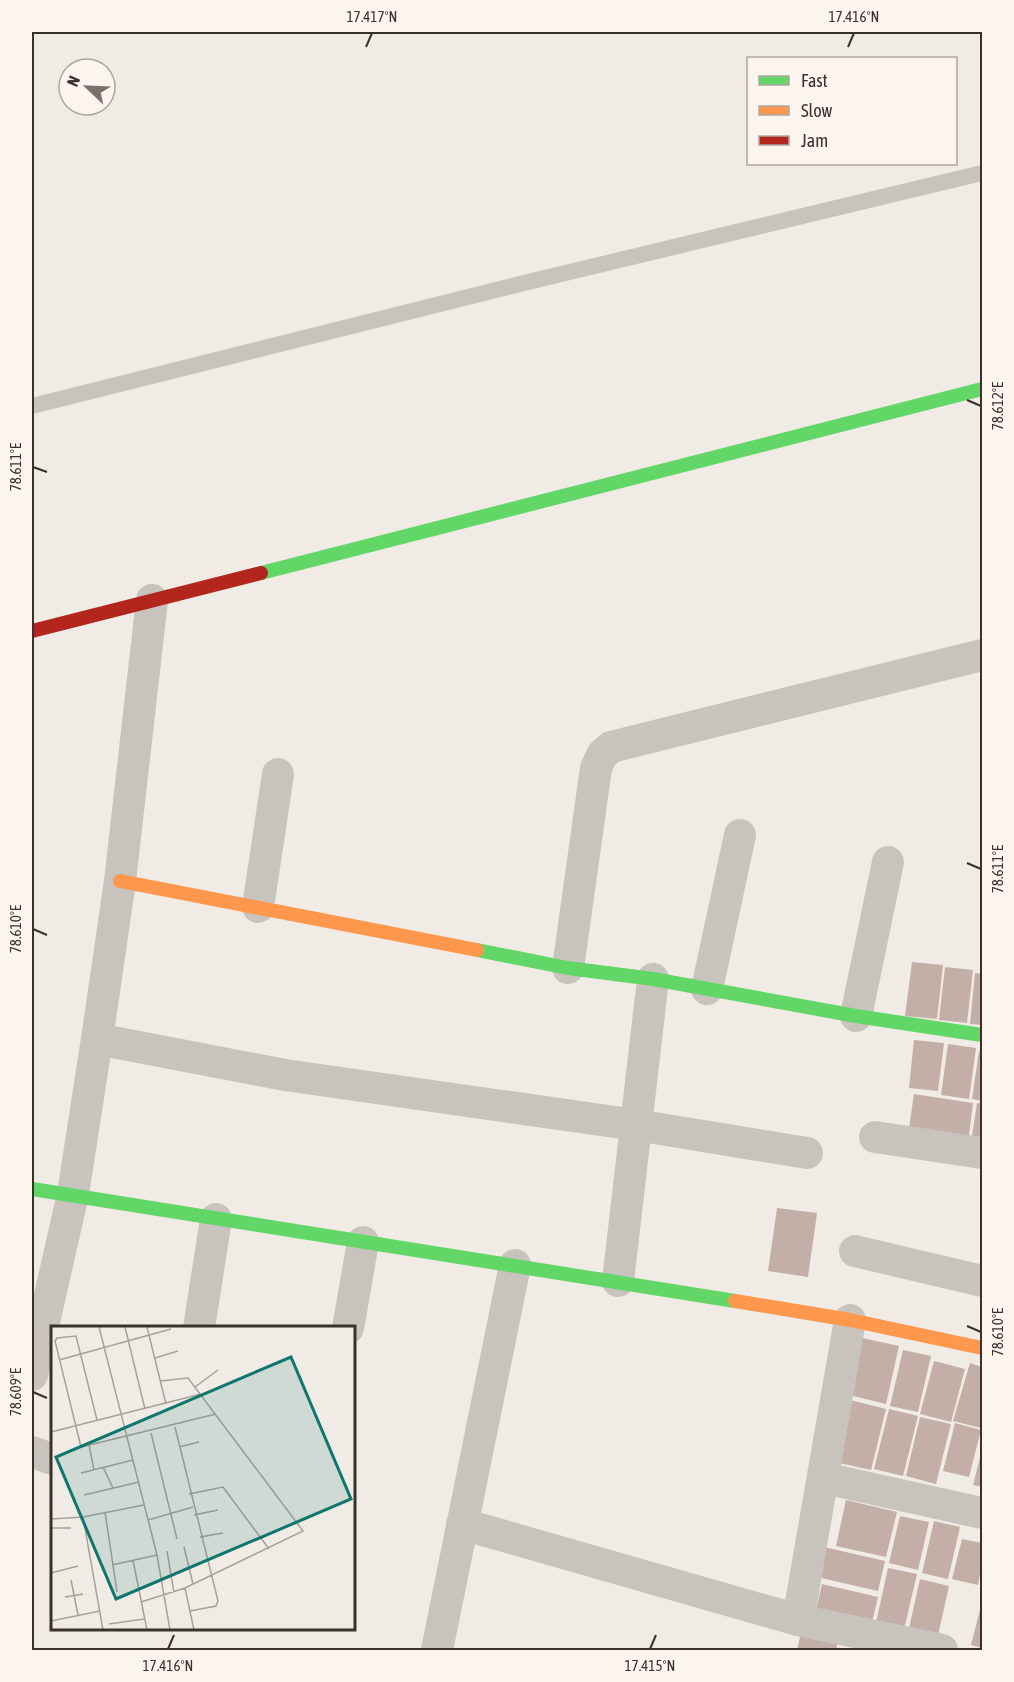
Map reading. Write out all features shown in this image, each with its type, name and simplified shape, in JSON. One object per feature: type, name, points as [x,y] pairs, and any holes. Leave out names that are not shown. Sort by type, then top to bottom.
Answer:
[{"type":"street","points":[[32,631],[982,389]]},
{"type":"street","points":[[32,1375],[73,1194],[97,1039],[120,881],[152,600]]},
{"type":"street","points":[[568,968],[596,768],[602,755],[610,747],[982,654]]},
{"type":"street","points":[[258,907],[278,774]]},
{"type":"street","points":[[707,989],[740,835]]},
{"type":"street","points":[[856,1016],[888,862]]},
{"type":"street","points":[[120,881],[568,968],[653,979],[856,1016],[982,1035]]},
{"type":"street","points":[[618,1281],[653,979]]},
{"type":"street","points":[[97,1039],[285,1075],[636,1125],[807,1153]]},
{"type":"street","points":[[875,1137],[982,1153]]},
{"type":"street","points":[[32,1189],[618,1281],[850,1320],[982,1348]]},
{"type":"street","points":[[199,1326],[216,1219]]},
{"type":"street","points":[[348,1326],[363,1242]]},
{"type":"street","points":[[855,1251],[982,1281]]},
{"type":"street","points":[[437,1650],[515,1265]]},
{"type":"street","points":[[798,1620],[850,1320]]},
{"type":"street","points":[[32,1452],[51,1459]]},
{"type":"street","points":[[824,1478],[982,1513]]},
{"type":"street","points":[[462,1524],[798,1620],[942,1650]]},
{"type":"lane","points":[[32,406],[982,173]]},
{"type":"building","points":[[912,962],[943,965],[937,1019],[905,1016]]},
{"type":"building","points":[[945,967],[973,970],[967,1023],[939,1020]]},
{"type":"building","points":[[975,973],[982,974],[982,1025],[970,1024]]},
{"type":"building","points":[[914,1040],[944,1043],[938,1091],[909,1088]]},
{"type":"building","points":[[948,1044],[976,1048],[969,1099],[941,1095]]},
{"type":"building","points":[[979,1051],[982,1052],[982,1101],[972,1099]]},
{"type":"building","points":[[914,1094],[973,1103],[969,1136],[909,1128]]},
{"type":"building","points":[[977,1103],[982,1103],[982,1138],[972,1136]]},
{"type":"building","points":[[777,1208],[817,1213],[808,1277],[768,1271]]},
{"type":"building","points":[[858,1337],[899,1346],[886,1404],[845,1394]]},
{"type":"building","points":[[903,1350],[931,1356],[918,1412],[890,1406]]},
{"type":"building","points":[[934,1361],[965,1369],[951,1422],[920,1414]]},
{"type":"building","points":[[970,1363],[982,1367],[981,1428],[953,1421]]},
{"type":"building","points":[[846,1399],[886,1409],[871,1470],[830,1461]]},
{"type":"building","points":[[889,1409],[918,1416],[903,1476],[874,1469]]},
{"type":"building","points":[[920,1417],[951,1424],[936,1484],[906,1476]]},
{"type":"building","points":[[955,1423],[981,1430],[969,1477],[943,1471]]},
{"type":"building","points":[[982,1450],[982,1487],[973,1485]]},
{"type":"building","points":[[846,1500],[897,1512],[886,1557],[836,1546]]},
{"type":"building","points":[[900,1516],[929,1522],[918,1570],[889,1563]]},
{"type":"building","points":[[934,1521],[960,1527],[948,1579],[922,1573]]},
{"type":"building","points":[[962,1539],[982,1543],[982,1564],[978,1585],[952,1579]]},
{"type":"building","points":[[824,1547],[885,1561],[878,1591],[817,1577]]},
{"type":"building","points":[[888,1568],[917,1574],[903,1634],[875,1627]]},
{"type":"building","points":[[920,1579],[949,1586],[937,1640],[908,1633]]},
{"type":"building","points":[[822,1584],[878,1597],[871,1627],[815,1614]]},
{"type":"building","points":[[982,1602],[982,1648],[971,1645]]},
{"type":"building","points":[[801,1633],[838,1641],[836,1650],[797,1650]]},
{"type":"traffic: fast","points":[[261,573],[982,389]]},
{"type":"traffic: fast","points":[[477,950],[568,968],[653,979],[856,1016],[982,1035]]},
{"type":"traffic: fast","points":[[32,1189],[735,1301]]},
{"type":"traffic: slow","points":[[120,881],[477,950]]},
{"type":"traffic: slow","points":[[735,1301],[850,1320],[982,1348]]},
{"type":"traffic: jam","points":[[32,631],[261,573]]}]
